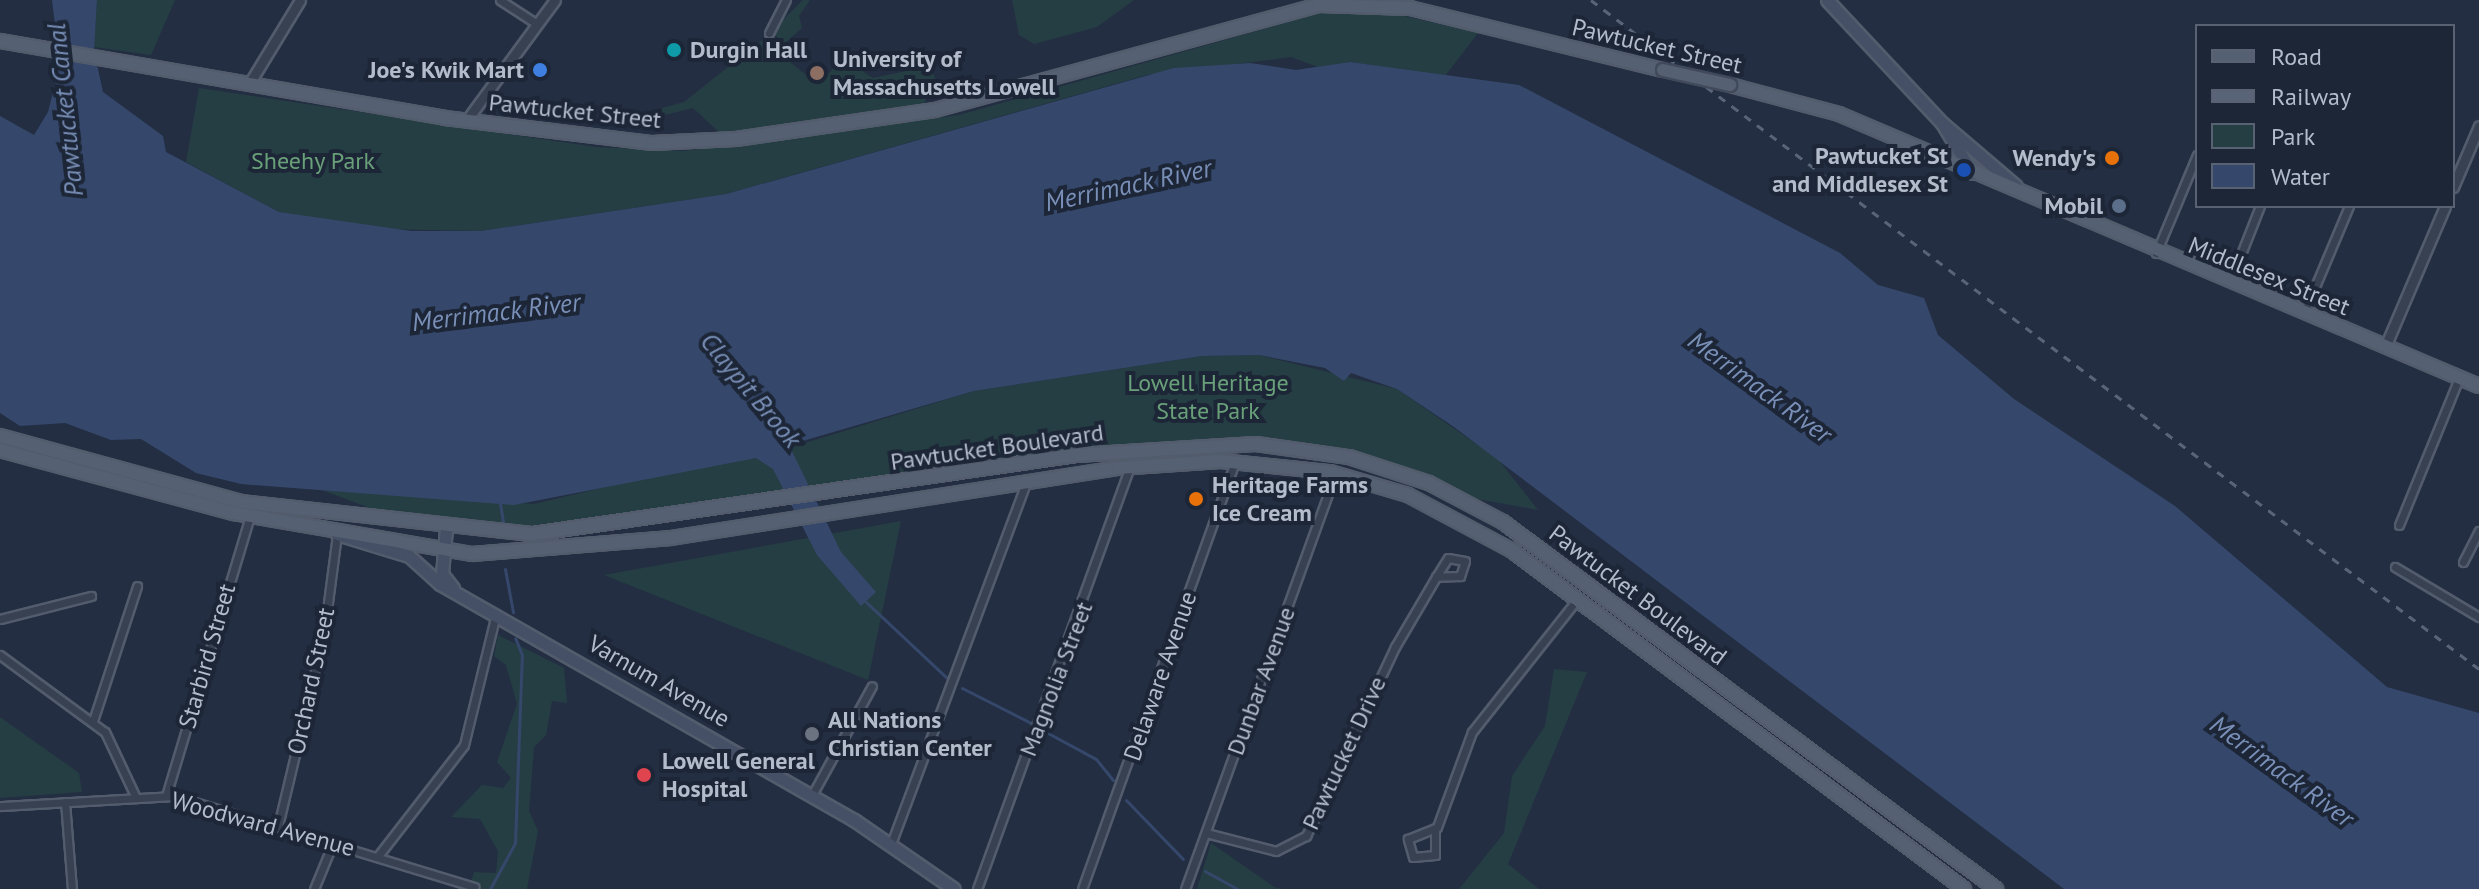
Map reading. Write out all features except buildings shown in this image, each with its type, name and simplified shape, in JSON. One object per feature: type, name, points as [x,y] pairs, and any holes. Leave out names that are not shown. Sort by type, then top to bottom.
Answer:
[{"type":"main road","name":"Middlesex Street","points":[[1827,0],[1942,123],[2042,205]]},
{"type":"main road","name":"Pawtucket Street","points":[[0,41],[466,121],[646,143],[821,129],[982,100],[1296,4],[1410,8],[1818,106],[1973,175]]},
{"type":"main road","name":"Middlesex Street","points":[[1942,123],[1973,175],[2156,254],[2459,378],[2478,382]]},
{"type":"main road","points":[[0,436],[242,502],[446,529],[442,574],[460,594]]},
{"type":"main road","name":"Pawtucket Boulevard","points":[[446,529],[536,533],[787,500],[1077,455],[1233,444],[1323,451],[1399,472],[1514,530],[1996,889]]},
{"type":"main road","name":"Varnum Avenue","points":[[0,450],[250,516],[443,551]]},
{"type":"main road","name":"Pawtucket Boulevard","points":[[443,551],[539,552],[795,519],[1028,479],[1130,467],[1235,462],[1336,473],[1452,515],[1576,601],[1964,889]]},
{"type":"main road","name":"Varnum Avenue","points":[[337,534],[409,556],[460,594],[812,795],[891,844],[954,889]]},
{"type":"main road","points":[[428,573],[443,551]]},
{"type":"street","points":[[249,84],[300,0]]},
{"type":"street","points":[[500,0],[537,24]]},
{"type":"street","points":[[466,121],[555,0]]},
{"type":"street","points":[[769,33],[786,0]]},
{"type":"street","points":[[2455,182],[2479,126]]},
{"type":"street","points":[[2156,254],[2195,160]]},
{"type":"street","points":[[2230,283],[2259,208]]},
{"type":"street","points":[[2304,313],[2348,208]]},
{"type":"street","points":[[2385,347],[2444,208]]},
{"type":"street","points":[[2399,525],[2459,378]]},
{"type":"street","name":"Delaware Avenue","points":[[1082,889],[1235,462]]},
{"type":"street","name":"Magnolia Street","points":[[977,889],[1130,467]]},
{"type":"street","name":"Dunbar Avenue","points":[[1185,889],[1336,473]]},
{"type":"street","points":[[891,844],[1028,479]]},
{"type":"street","name":"Starbird Street","points":[[166,796],[250,516]]},
{"type":"street","points":[[2463,562],[2479,531]]},
{"type":"street","name":"Orchard Street","points":[[278,826],[324,633],[337,534]]},
{"type":"street","points":[[2395,567],[2479,617]]},
{"type":"street","name":"Pawtucket Drive","points":[[1206,833],[1276,851],[1306,836],[1436,577]]},
{"type":"street","points":[[93,721],[137,586]]},
{"type":"street","points":[[0,619],[91,596]]},
{"type":"street","points":[[1435,830],[1410,836],[1413,857],[1435,855],[1435,830],[1472,732],[1576,601]]},
{"type":"street","points":[[378,856],[464,745],[496,614]]},
{"type":"street","points":[[0,655],[93,721],[110,739],[136,798]]},
{"type":"street","points":[[812,795],[872,686]]},
{"type":"street","name":"Woodward Avenue","points":[[0,806],[166,796],[278,826],[474,887]]},
{"type":"street","points":[[65,802],[72,889]]},
{"type":"street","points":[[314,889],[333,843]]},
{"type":"green space","points":[[97,0],[175,0],[151,55],[94,47]]},
{"type":"green space","points":[[803,0],[810,0],[799,16],[802,28],[785,43],[771,32]]},
{"type":"green space","points":[[1012,0],[1134,0],[1097,27],[1034,44],[1019,35]]},
{"type":"green space","name":"Sheehy Park","points":[[1321,13],[1396,14],[1478,33],[1445,76],[1350,62],[1318,67],[1291,57],[1147,75],[726,194],[481,231],[380,229],[279,212],[186,162],[199,88],[596,147],[683,151],[959,115]]},
{"type":"green space","points":[[762,40],[819,85],[835,66],[850,63],[873,78],[931,66],[936,81],[922,89],[926,102],[912,107],[765,131],[721,134],[693,108],[661,116],[658,109],[684,102]]},
{"type":"green space","name":"Lowell Heritage State Park","points":[[1259,355],[1397,389],[1498,459],[1538,510],[1477,499],[1360,453],[1268,437],[1092,446],[522,529],[391,516],[322,490],[534,504],[720,460],[756,458],[974,391],[1202,356]]},
{"type":"green space","points":[[901,521],[868,680],[604,575]]},
{"type":"green space","points":[[498,635],[564,668],[567,703],[552,701],[546,735],[534,747],[529,811],[538,831],[527,889],[469,889],[474,872],[496,873],[498,851],[480,819],[451,817],[482,785],[503,788],[511,778],[497,762],[517,704],[506,665],[494,656]]},
{"type":"green space","points":[[1554,669],[1587,672],[1508,864],[1539,889],[1459,889],[1504,833],[1512,776],[1545,726]]},
{"type":"green space","points":[[0,717],[79,773],[82,792],[0,798]]},
{"type":"green space","points":[[1211,843],[1274,887],[1282,889],[1197,889]]},
{"type":"water","points":[[52,0],[97,0],[94,51],[103,92],[163,136],[166,152],[279,212],[411,231],[481,231],[726,194],[1174,68],[1250,63],[1296,70],[1350,62],[1519,85],[1840,253],[1878,285],[1924,298],[1938,335],[2014,399],[2175,506],[2387,687],[2479,713],[2479,889],[2064,889],[1454,427],[1397,389],[1351,373],[1344,381],[1325,368],[1259,355],[1202,356],[974,391],[789,445],[841,552],[876,592],[861,606],[817,555],[773,469],[756,458],[514,505],[241,484],[196,473],[141,439],[111,440],[65,423],[20,426],[0,413],[0,116],[34,135],[48,112],[60,65]]},
{"type":"waterway","points":[[500,503],[503,523]]},
{"type":"waterway","points":[[505,569],[513,612]]},
{"type":"waterway","name":"Claypit Brook","points":[[866,602],[948,679]]},
{"type":"waterway","points":[[490,889],[515,843],[522,655],[515,638]]},
{"type":"waterway","name":"Claypit Brook","points":[[962,688],[1031,723]]},
{"type":"waterway","name":"Claypit Brook","points":[[1046,732],[1096,759],[1113,780]]},
{"type":"waterway","name":"Claypit Brook","points":[[1126,800],[1183,859]]},
{"type":"waterway","name":"Claypit Brook","points":[[1205,871],[1237,889]]},
{"type":"railway","points":[[1591,0],[2479,669]]},
{"type":"place","name":"Durgin Hall","points":[[674,50]]},
{"type":"place","name":"Joe's Kwik Mart","points":[[540,70]]},
{"type":"place","name":"University of Massachusetts Lowell","points":[[817,73]]},
{"type":"place","name":"Wendy's","points":[[2112,158]]},
{"type":"place","name":"Pawtucket St and Middlesex St","points":[[1964,170]]},
{"type":"place","name":"Mobil","points":[[2119,206]]},
{"type":"place","name":"Heritage Farms Ice Cream","points":[[1196,499]]},
{"type":"place","name":"All Nations Christian Center","points":[[812,734]]},
{"type":"place","name":"Lowell General Hospital","points":[[644,775]]},
{"type":"water label","name":"Pawtucket Canal","points":[[65,110]]},
{"type":"water label","name":"Merrimack River","points":[[1128,185]]},
{"type":"water label","name":"Merrimack River","points":[[496,312]]},
{"type":"water label","name":"Merrimack River","points":[[1760,387]]},
{"type":"water label","name":"Merrimack River","points":[[2282,771]]}]
